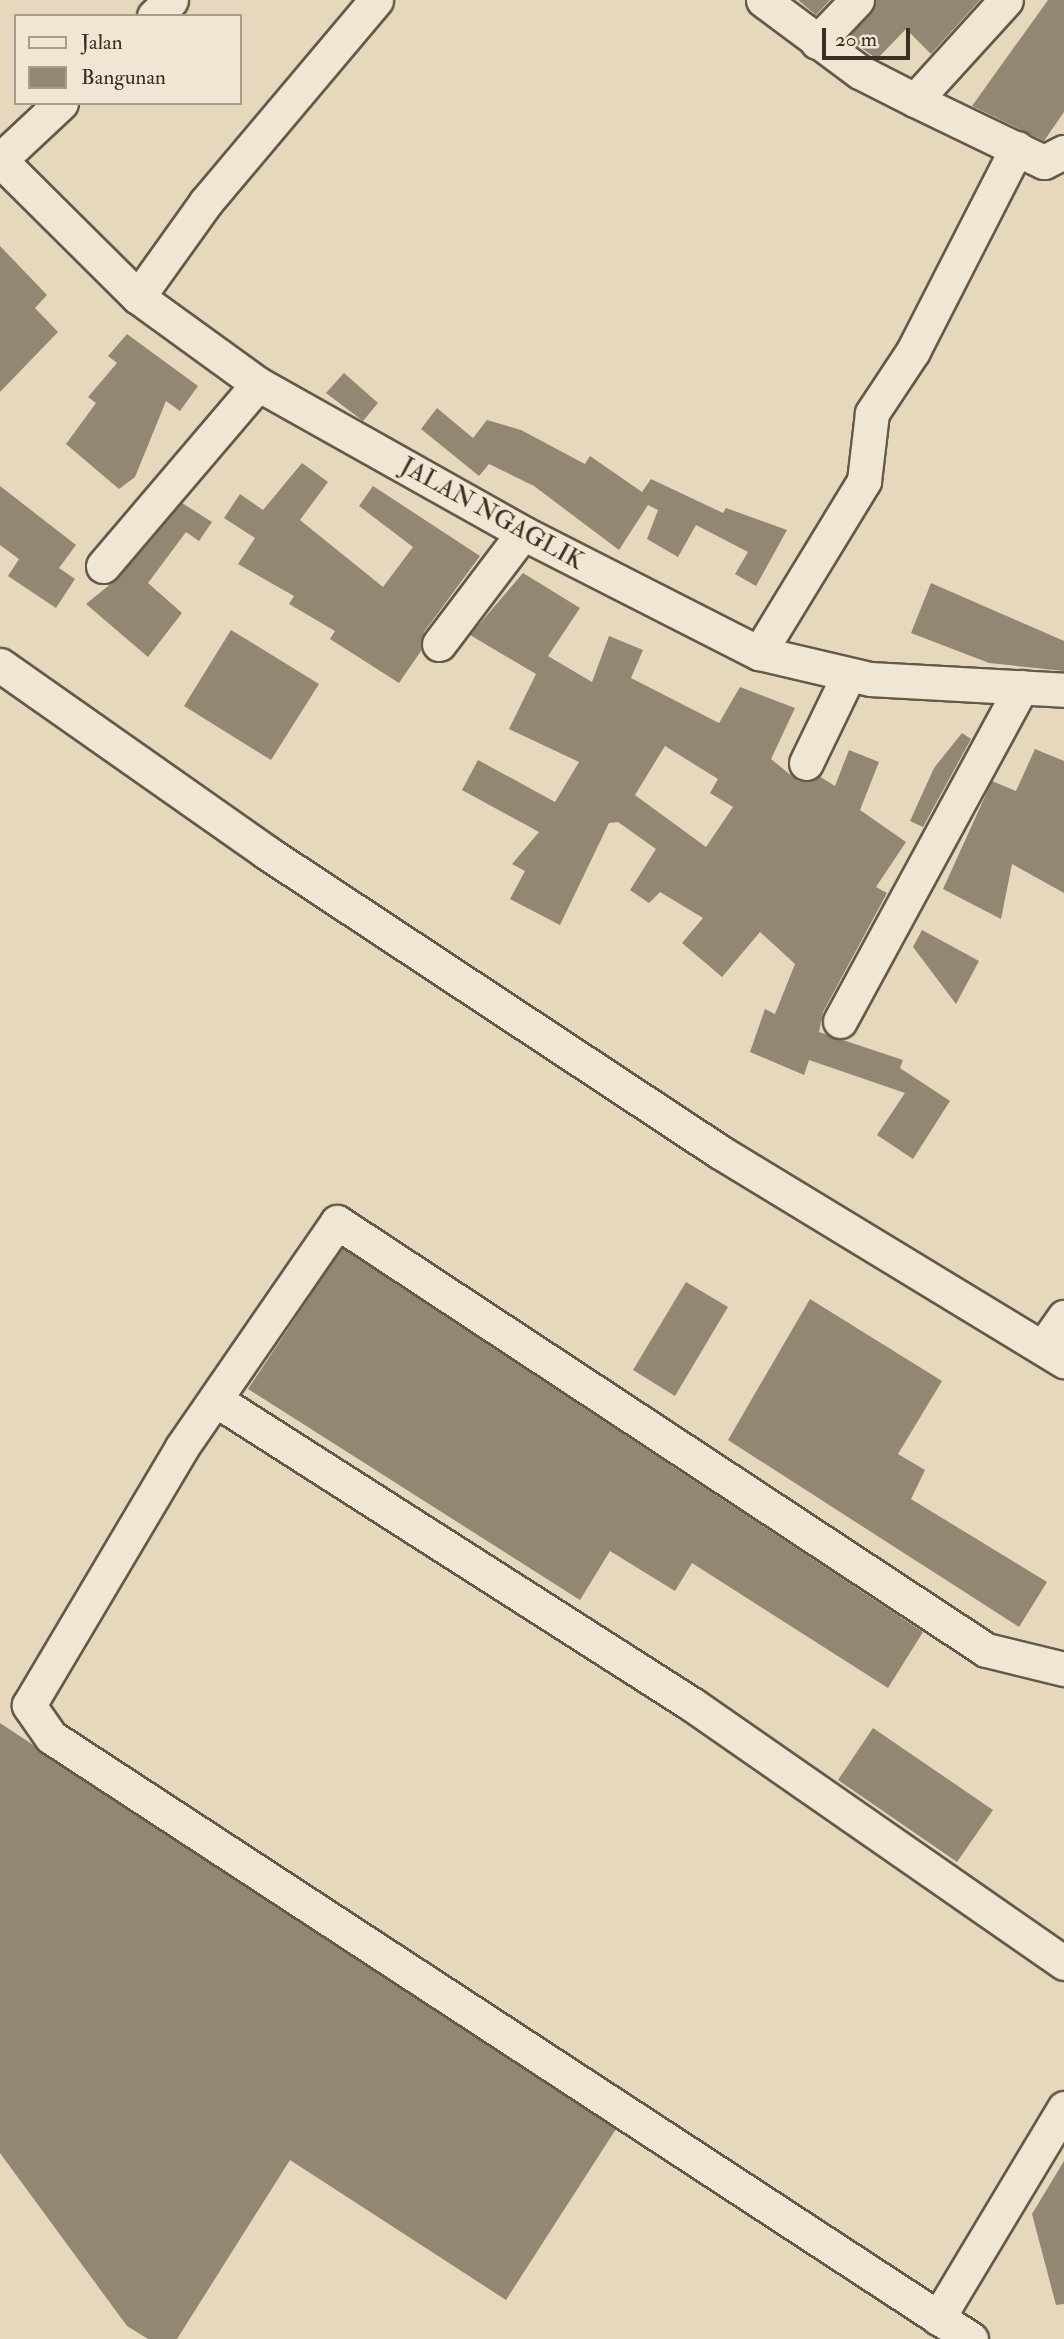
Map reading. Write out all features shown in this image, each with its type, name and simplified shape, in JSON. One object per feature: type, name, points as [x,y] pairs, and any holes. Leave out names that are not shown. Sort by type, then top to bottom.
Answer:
[{"type":"street","points":[[156,14],[171,0]]},
{"type":"street","points":[[138,297],[206,202],[376,0]]},
{"type":"street","points":[[763,0],[817,43],[915,100],[1044,162],[1064,152]]},
{"type":"street","points":[[817,43],[857,0]]},
{"type":"street","points":[[915,100],[1006,0]]},
{"type":"street","points":[[0,160],[59,105]]},
{"type":"street","points":[[759,653],[864,481],[872,413],[913,351],[1017,148]]},
{"type":"street","name":"JALAN NGAGLIK","points":[[0,160],[138,297],[258,384],[523,533],[759,653],[848,676],[1064,690]]},
{"type":"street","points":[[103,566],[258,384]]},
{"type":"street","points":[[439,644],[523,533]]},
{"type":"street","points":[[0,665],[266,852],[720,1152],[1054,1354],[1064,1317]]},
{"type":"street","points":[[806,763],[848,676]]},
{"type":"street","points":[[840,1021],[1021,687]]},
{"type":"street","points":[[971,2339],[62,1744],[38,1721],[29,1705],[38,1683],[216,1400],[337,1222],[986,1650],[1064,1669]]},
{"type":"street","points":[[216,1400],[694,1705],[1064,1963]]},
{"type":"street","points":[[937,2318],[1064,2108]]},
{"type":"building","points":[[798,0],[830,0],[816,15]]},
{"type":"building","points":[[876,0],[980,0],[931,54],[906,29],[877,59],[847,38]]},
{"type":"building","points":[[1048,0],[1064,0],[1064,112],[1044,141],[972,106]]},
{"type":"building","points":[[0,246],[47,295],[35,308],[58,332],[0,392]]},
{"type":"building","points":[[127,334],[198,386],[180,411],[166,401],[135,477],[119,489],[66,444],[96,403],[88,397],[117,363],[108,356]]},
{"type":"building","points":[[344,373],[378,403],[363,421],[326,393]]},
{"type":"building","points":[[437,408],[473,438],[487,420],[521,430],[585,464],[590,456],[642,492],[651,479],[723,513],[726,508],[787,530],[756,586],[735,574],[748,552],[696,525],[678,557],[647,539],[658,510],[648,505],[619,550],[534,486],[489,464],[479,476],[421,429]]},
{"type":"building","points":[[302,463],[328,482],[300,520],[383,587],[413,547],[359,506],[373,486],[480,556],[424,632],[421,651],[399,683],[330,639],[335,631],[289,604],[294,596],[238,564],[255,538],[224,518],[240,494],[263,510]]},
{"type":"building","points":[[0,486],[76,545],[59,568],[75,579],[56,608],[8,576],[19,559],[0,545]]},
{"type":"building","points":[[182,503],[212,522],[199,541],[186,532],[148,583],[182,613],[148,657],[86,604],[118,578]]},
{"type":"building","points":[[523,573],[580,608],[548,656],[592,682],[609,636],[643,650],[631,678],[719,723],[740,687],[795,708],[771,759],[798,781],[819,776],[835,786],[849,750],[879,762],[860,810],[906,842],[876,887],[887,893],[823,1012],[819,1032],[903,1060],[900,1068],[950,1101],[913,1159],[877,1135],[905,1093],[809,1060],[804,1075],[750,1052],[765,1009],[775,1014],[795,964],[760,932],[722,977],[682,943],[703,918],[660,892],[649,903],[630,890],[656,849],[618,822],[609,823],[560,925],[510,899],[525,871],[512,864],[539,832],[462,790],[478,760],[555,802],[579,762],[509,729],[536,674],[470,635]],"holes":[[[665,746],[718,779],[710,793],[733,807],[706,847],[635,795]]]},
{"type":"building","points":[[931,583],[1064,641],[1064,671],[989,663],[911,633]]},
{"type":"building","points":[[231,630],[319,684],[271,760],[184,706]]},
{"type":"building","points":[[962,733],[971,739],[923,827],[910,821],[934,768]]},
{"type":"building","points":[[1035,749],[1064,761],[1064,893],[1012,864],[1001,919],[943,889],[992,781],[1016,791]]},
{"type":"building","points":[[922,930],[979,961],[956,1004],[913,947]]},
{"type":"building","points":[[342,1248],[923,1632],[888,1688],[692,1563],[675,1591],[610,1551],[580,1600],[248,1389]]},
{"type":"building","points":[[686,1282],[728,1307],[675,1396],[633,1370]]},
{"type":"building","points":[[810,1299],[942,1381],[898,1454],[925,1470],[911,1499],[1047,1582],[1019,1627],[728,1440]]},
{"type":"building","points":[[0,1723],[616,2129],[506,2300],[290,2160],[177,2339],[148,2339],[127,2326],[0,2153]]},
{"type":"building","points":[[873,1728],[993,1810],[957,1862],[838,1780]]},
{"type":"building","points":[[1064,2161],[1064,2304],[1056,2305],[1032,2214]]}]
